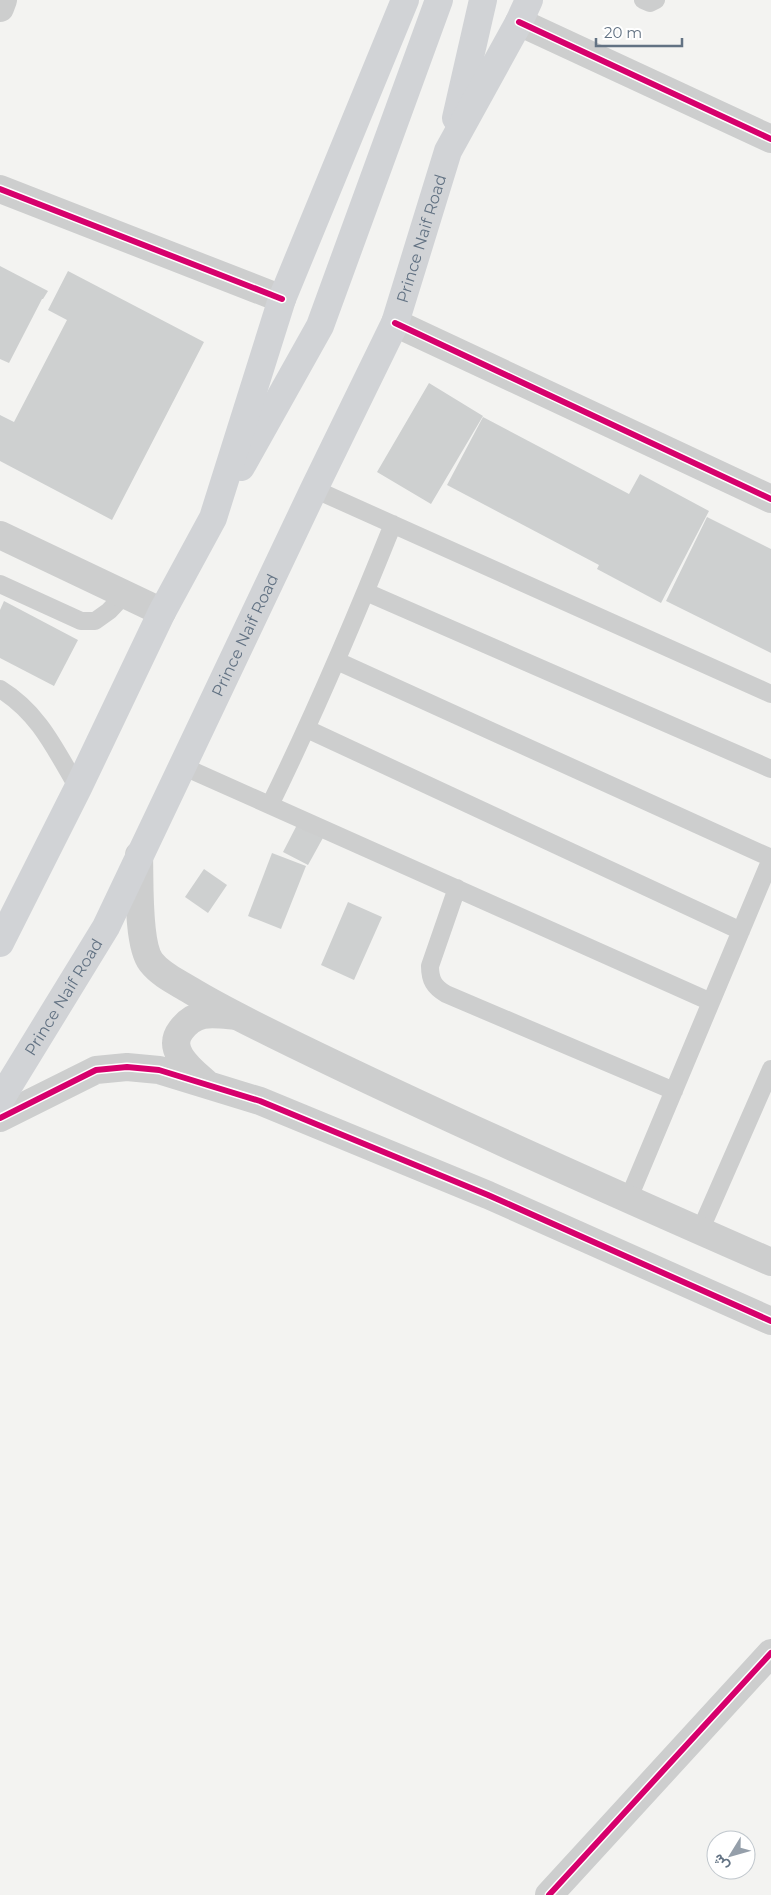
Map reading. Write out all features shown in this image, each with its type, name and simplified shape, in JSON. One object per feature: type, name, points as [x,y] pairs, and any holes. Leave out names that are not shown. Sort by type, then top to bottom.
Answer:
[{"type":"main road","points":[[213,518],[282,299],[405,0]]},
{"type":"main road","points":[[0,943],[78,788],[162,612],[320,326],[439,0]]},
{"type":"main road","name":"Prince Naif Road","points":[[0,1100],[106,927],[314,489],[395,324],[448,151],[483,0]]},
{"type":"main road","name":"Prince Naif Road","points":[[448,151],[524,11]]},
{"type":"street","points":[[0,8],[4,0]]},
{"type":"street","points":[[524,11],[771,140]]},
{"type":"street","points":[[0,189],[282,299]]},
{"type":"street","points":[[395,324],[771,499]]},
{"type":"street","points":[[0,535],[162,612]]},
{"type":"street","points":[[139,856],[142,930],[150,961],[166,976],[236,1016],[350,1071],[628,1200],[771,1262]]},
{"type":"street","points":[[208,1085],[185,1064],[176,1048],[178,1034],[187,1021],[204,1014],[236,1016]]},
{"type":"street","points":[[0,1118],[96,1070],[127,1067],[158,1070],[260,1101],[488,1195],[771,1321]]},
{"type":"street","points":[[549,1895],[771,1653]]},
{"type":"lane","points":[[643,0],[650,3],[656,0]]},
{"type":"lane","points":[[314,489],[771,694]]},
{"type":"lane","points":[[270,805],[338,661],[393,524]]},
{"type":"lane","points":[[0,584],[80,621],[96,621],[109,611],[125,594]]},
{"type":"lane","points":[[366,592],[771,769]]},
{"type":"lane","points":[[338,661],[771,859],[628,1200]]},
{"type":"lane","points":[[0,688],[27,709],[41,725],[78,788]]},
{"type":"lane","points":[[307,729],[741,931]]},
{"type":"lane","points":[[182,766],[712,1002]]},
{"type":"lane","points":[[457,888],[430,966],[430,977],[437,988],[446,994],[674,1091]]},
{"type":"lane","points":[[700,1231],[771,1069]]},
{"type":"building","points":[[0,266],[48,291],[9,363],[0,359]]},
{"type":"building","points":[[68,271],[204,342],[112,520],[0,461],[0,415],[14,422],[67,320],[48,310]]},
{"type":"building","points":[[429,383],[483,416],[431,504],[377,472]]},
{"type":"building","points":[[483,417],[629,494],[640,474],[709,511],[661,603],[597,569],[599,565],[447,485]]},
{"type":"building","points":[[707,517],[771,549],[771,653],[666,601]]},
{"type":"building","points":[[4,601],[78,640],[54,686],[0,658],[0,610]]},
{"type":"building","points":[[299,821],[324,836],[308,865],[283,852]]},
{"type":"building","points":[[272,853],[306,866],[281,929],[248,916]]},
{"type":"building","points":[[204,869],[227,885],[208,913],[185,897]]},
{"type":"building","points":[[348,902],[382,917],[354,980],[321,965]]},
{"type":"cycle path","points":[[519,22],[771,139]]},
{"type":"cycle path","points":[[0,189],[282,299]]},
{"type":"cycle path","points":[[395,323],[771,499]]},
{"type":"cycle path","points":[[0,1118],[96,1070],[127,1067],[159,1070],[260,1101],[488,1195],[771,1321]]},
{"type":"cycle path","points":[[549,1895],[771,1653]]}]
